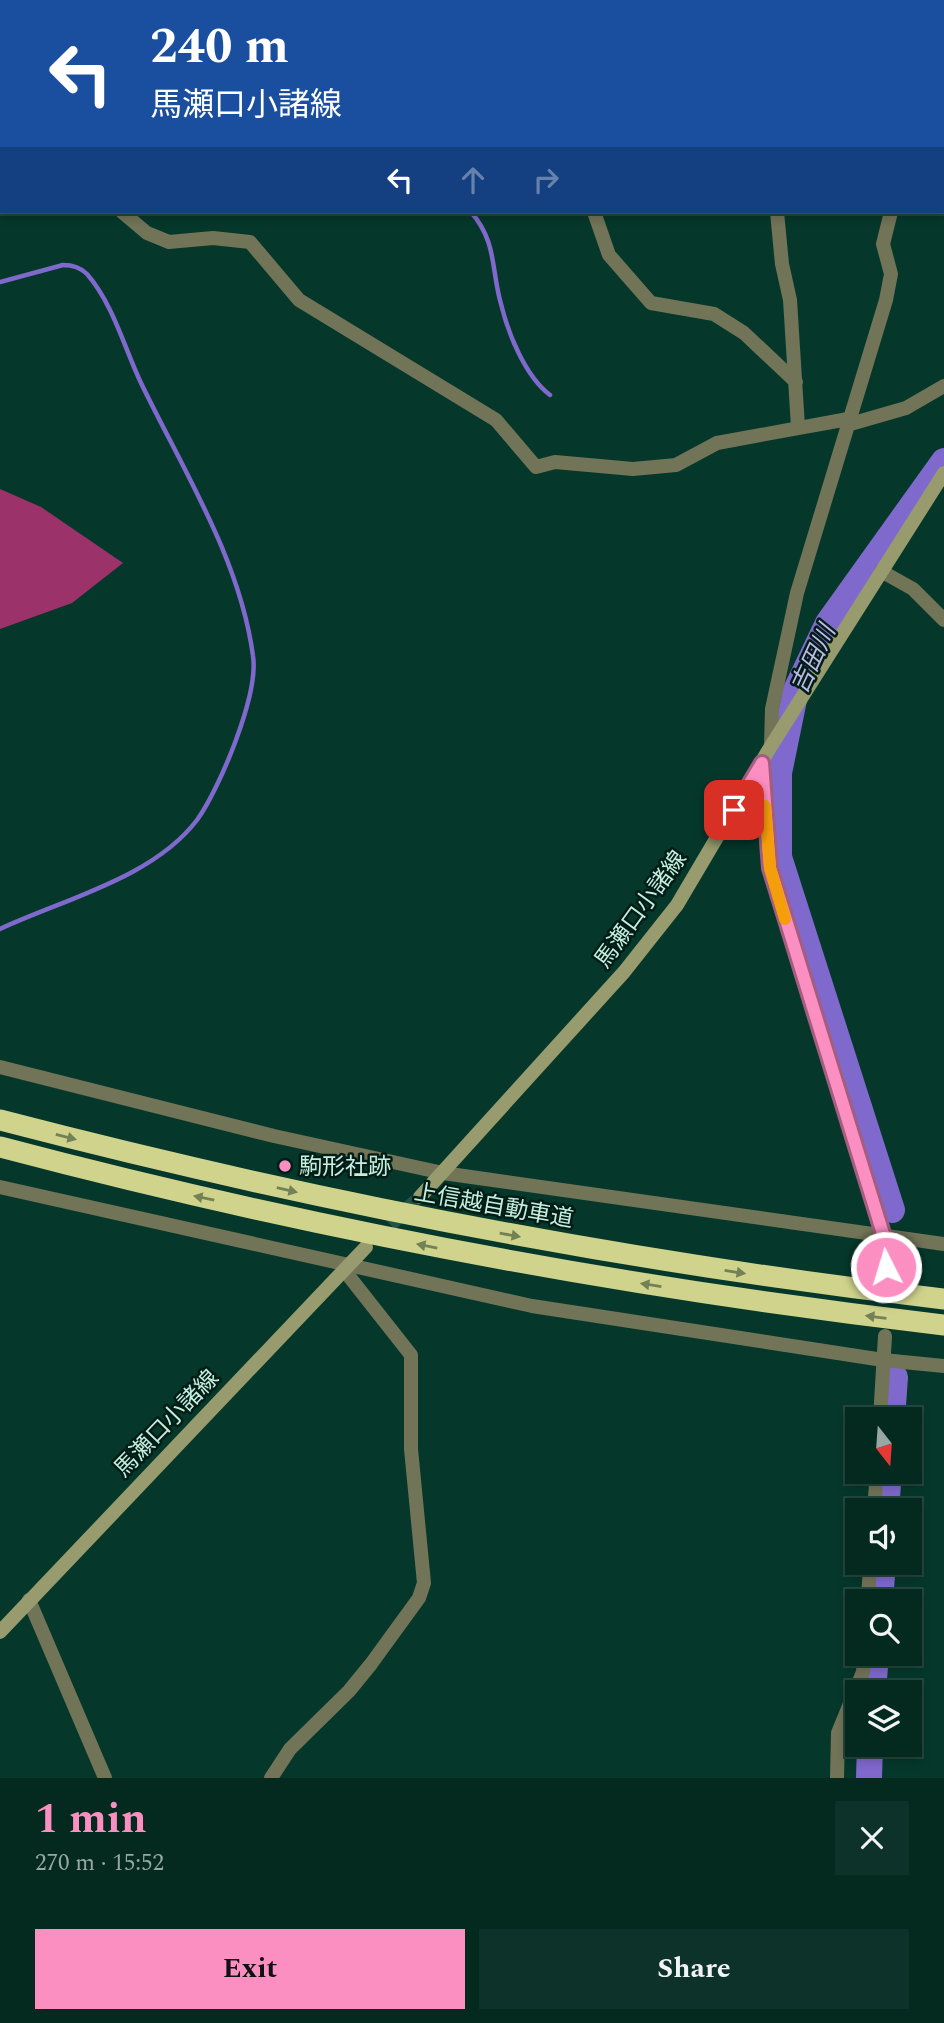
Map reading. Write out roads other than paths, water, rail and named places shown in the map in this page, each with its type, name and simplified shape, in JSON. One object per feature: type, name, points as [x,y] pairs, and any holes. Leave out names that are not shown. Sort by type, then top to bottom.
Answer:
[{"type":"highway","name":"上信越自動車道","points":[[0,1120],[293,1191],[512,1236],[749,1274],[944,1299]]},
{"type":"highway","points":[[0,1147],[172,1191],[509,1261],[743,1299],[944,1325]]},
{"type":"main road","name":"馬瀬口小諸線","points":[[420,1197],[647,943],[677,905],[771,746],[944,473]]},
{"type":"main road","name":"馬瀬口小諸線","points":[[0,1632],[366,1247]]},
{"type":"street","points":[[124,214],[147,233],[169,242],[214,238],[250,242],[299,300],[496,419],[536,467],[555,463],[633,469],[676,464],[717,443],[798,427],[848,422],[906,408],[944,386]]},
{"type":"street","points":[[595,214],[609,255],[651,303],[714,314],[744,333],[796,382]]},
{"type":"street","points":[[778,214],[782,264],[790,300],[798,427]]},
{"type":"street","points":[[771,746],[772,709],[794,605],[886,300],[891,274],[883,243],[890,214]]},
{"type":"street","points":[[881,571],[913,589],[944,620]]},
{"type":"street","points":[[762,763],[770,868],[884,1237],[886,1267]]},
{"type":"street","points":[[0,1067],[274,1136],[443,1173],[944,1244]]},
{"type":"street","points":[[0,1187],[346,1267],[532,1306],[883,1360],[944,1366]]},
{"type":"street","points":[[271,1778],[290,1749],[349,1691],[371,1664],[419,1598],[424,1583],[413,1485],[411,1355],[346,1267]]},
{"type":"street","points":[[881,1407],[885,1336]]},
{"type":"street","points":[[29,1600],[105,1778]]},
{"type":"street","points":[[837,1778],[838,1733],[863,1666]]},
{"type":"waterway","points":[[472,214],[489,245],[501,304],[513,341],[525,366],[550,395]]},
{"type":"waterway","points":[[0,282],[66,265],[82,270],[96,286],[111,312],[141,383],[223,550],[246,620],[253,656],[250,693],[236,740],[206,805],[179,840],[157,857],[106,885],[0,929]]},
{"type":"waterway","name":"吉田川","points":[[892,1210],[779,857],[779,773],[796,690],[828,623],[944,461]]},
{"type":"waterway","name":"吉田川","points":[[893,1407],[895,1377]]},
{"type":"waterway","name":"吉田川","points":[[887,1498],[888,1484]]},
{"type":"waterway","name":"吉田川","points":[[881,1589],[882,1575]]},
{"type":"waterway","name":"吉田川","points":[[874,1680],[875,1666]]},
{"type":"waterway","name":"吉田川","points":[[869,1778],[870,1757]]},
{"type":"tunnel","points":[[375,1239],[420,1197]]},
{"type":"tunnel","points":[[885,1325],[886,1267]]},
{"type":"place","name":"駒形社跡","points":[[285,1166]]}]
